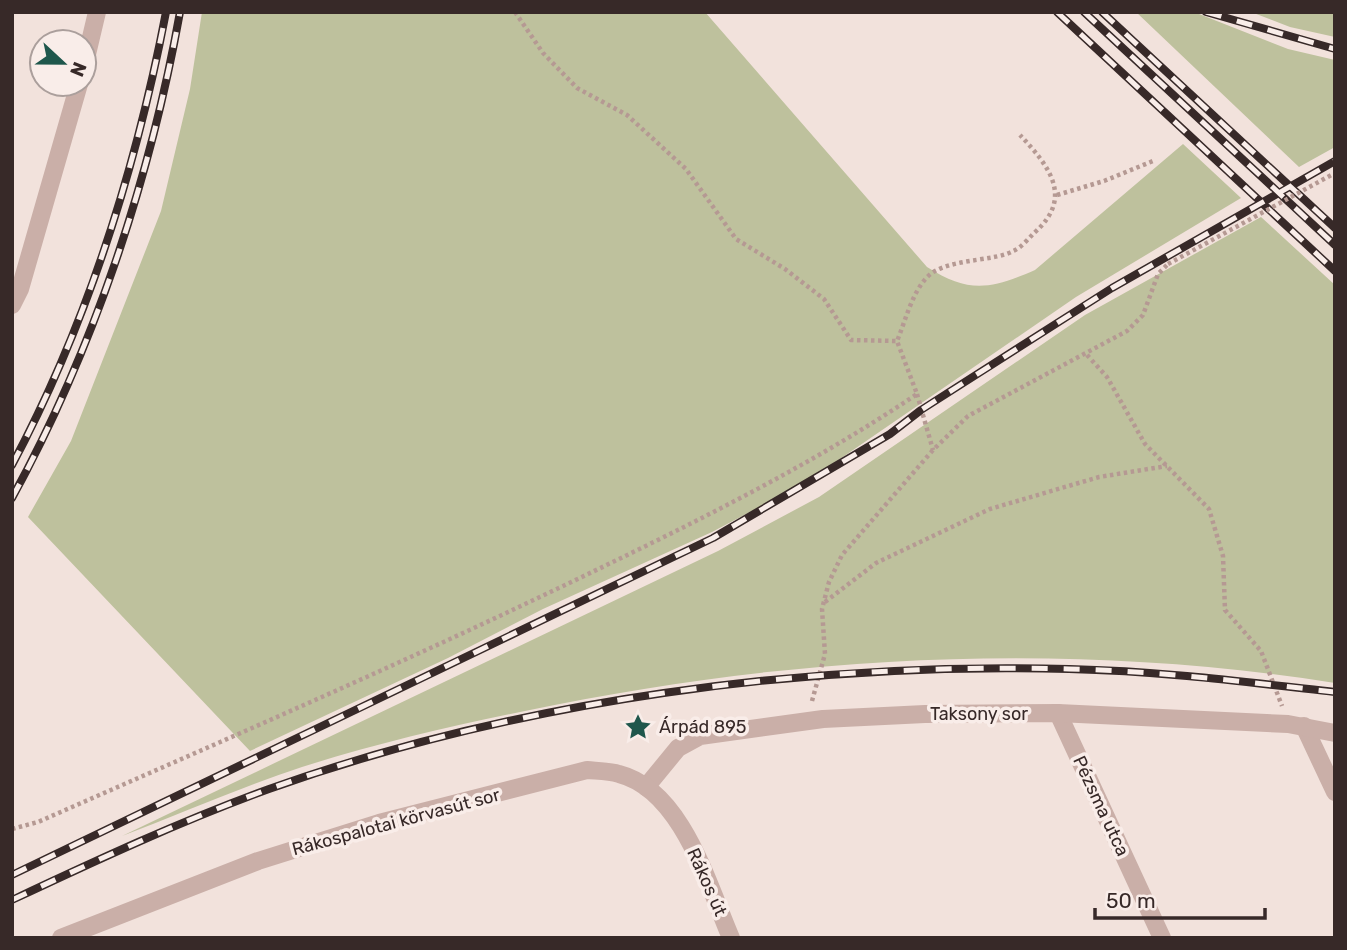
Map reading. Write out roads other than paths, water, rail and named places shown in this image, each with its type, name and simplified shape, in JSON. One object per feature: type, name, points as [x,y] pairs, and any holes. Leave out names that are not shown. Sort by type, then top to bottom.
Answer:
[{"type":"street","points":[[12,305],[20,289],[75,98]]},
{"type":"street","name":"Taksony sor","points":[[646,787],[678,748],[700,736],[798,723],[925,714],[1058,713],[1296,725],[1335,733]]},
{"type":"street","name":"Pézsma utca","points":[[1058,713],[1163,938]]},
{"type":"street","points":[[1296,725],[1335,792]]},
{"type":"street","name":"Rákospalotai körvasút sor","points":[[61,938],[91,931],[258,861],[367,827],[587,770],[621,774],[646,787],[666,804],[682,826]]},
{"type":"street","name":"Rákos út","points":[[682,826],[731,938]]},
{"type":"railway","points":[[12,465],[63,357],[106,244],[140,129],[166,12]]},
{"type":"railway","points":[[12,498],[69,382],[116,262],[153,138],[180,12]]},
{"type":"railway","points":[[1057,12],[1335,271]]},
{"type":"railway","points":[[1084,12],[1335,245]]},
{"type":"railway","points":[[1102,12],[1335,228]]},
{"type":"railway","points":[[1206,12],[1335,49]]},
{"type":"railway","points":[[12,875],[713,538],[890,434],[921,410],[1112,288],[1335,161]]},
{"type":"railway","points":[[12,900],[204,814],[269,789],[364,758],[462,732],[562,710],[664,693],[766,680],[969,668],[1136,672],[1335,692]]},
{"type":"place","name":"Árpád 895","points":[[638,727]]}]
